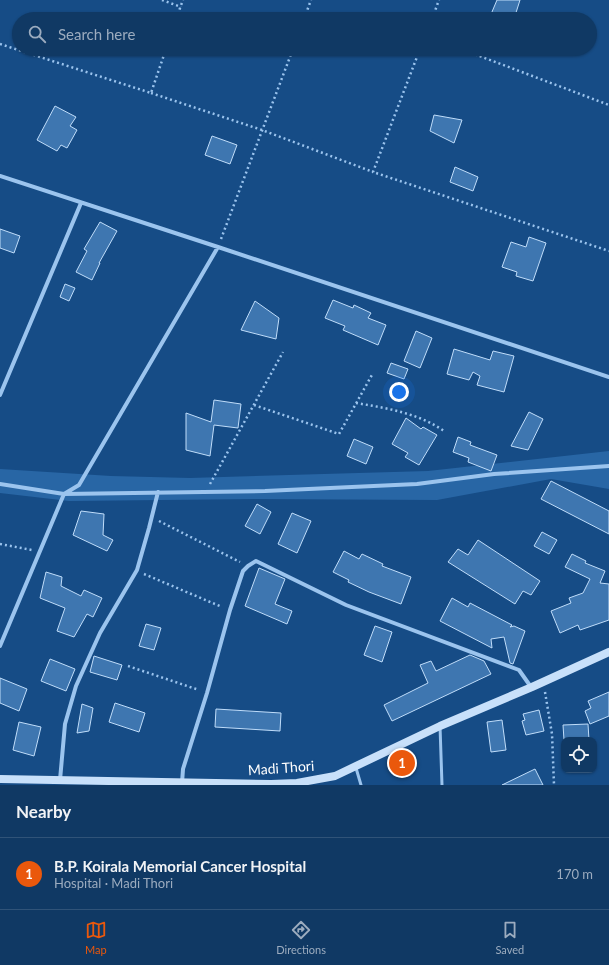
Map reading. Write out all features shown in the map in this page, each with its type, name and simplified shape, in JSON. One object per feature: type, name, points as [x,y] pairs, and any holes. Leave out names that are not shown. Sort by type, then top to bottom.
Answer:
[{"type":"main road","name":"Madi Thori","points":[[0,779],[24,782],[60,780],[271,784],[297,783],[334,776],[440,726],[532,688],[609,652]]},
{"type":"street","points":[[0,176],[609,377]]},
{"type":"street","points":[[0,395],[81,203]]},
{"type":"street","points":[[0,646],[41,552],[64,494],[79,485],[218,247]]},
{"type":"street","points":[[0,484],[64,494],[265,491],[416,484],[494,474],[609,466]]},
{"type":"street","points":[[60,780],[65,724],[76,686],[100,633],[137,570],[158,492]]},
{"type":"street","points":[[182,783],[183,769],[243,571],[256,561],[346,605],[519,670],[532,688]]},
{"type":"lane","points":[[440,726],[442,785]]},
{"type":"lane","points":[[355,766],[361,785]]},
{"type":"path","points":[[162,0],[181,7]]},
{"type":"path","points":[[179,12],[183,0]]},
{"type":"path","points":[[307,12],[311,0]]},
{"type":"path","points":[[435,12],[439,0]]},
{"type":"path","points":[[0,44],[12,48]]},
{"type":"path","points":[[37,56],[262,130],[373,172],[609,251]]},
{"type":"path","points":[[151,93],[164,56]]},
{"type":"path","points":[[218,247],[290,56]]},
{"type":"path","points":[[373,172],[417,56]]},
{"type":"path","points":[[479,56],[609,105]]},
{"type":"path","points":[[206,492],[283,352]]},
{"type":"path","points":[[254,405],[339,434],[373,373]]},
{"type":"path","points":[[356,403],[395,410],[432,423],[444,431]]},
{"type":"path","points":[[152,518],[248,566]]},
{"type":"path","points":[[0,544],[41,552]]},
{"type":"path","points":[[137,570],[230,610]]},
{"type":"path","points":[[128,666],[207,693]]},
{"type":"path","points":[[544,682],[552,734],[554,785]]},
{"type":"shaded area","points":[[609,451],[609,489],[551,479],[437,500],[255,499],[69,501],[0,493],[0,469],[111,476],[190,478],[428,471]]},
{"type":"building","points":[[497,0],[520,0],[516,12],[492,12]]},
{"type":"building","points":[[55,106],[76,117],[70,126],[77,130],[67,148],[61,145],[57,151],[37,140]]},
{"type":"building","points":[[434,115],[462,120],[454,143],[430,131]]},
{"type":"building","points":[[212,136],[237,145],[230,164],[205,155]]},
{"type":"building","points":[[455,167],[478,177],[473,191],[450,182]]},
{"type":"building","points":[[100,222],[117,231],[99,263],[92,280],[76,272],[87,251],[84,249]]},
{"type":"building","points":[[0,229],[20,236],[14,253],[0,248]]},
{"type":"building","points":[[529,237],[546,243],[533,281],[516,276],[517,272],[502,267],[511,242],[526,247]]},
{"type":"building","points":[[65,284],[75,288],[69,301],[60,297]]},
{"type":"building","points":[[333,300],[353,308],[354,305],[371,313],[368,318],[386,325],[378,345],[343,330],[345,326],[325,318]]},
{"type":"building","points":[[255,301],[279,318],[276,339],[241,330]]},
{"type":"building","points":[[416,331],[432,338],[420,368],[404,361]]},
{"type":"building","points":[[454,349],[490,360],[493,351],[514,356],[504,392],[477,385],[480,376],[473,372],[469,380],[447,374]]},
{"type":"building","points":[[391,363],[408,369],[404,379],[387,373]]},
{"type":"building","points":[[214,400],[241,404],[238,428],[214,425],[210,456],[186,450],[186,413],[211,422]]},
{"type":"building","points":[[529,412],[543,419],[528,450],[511,446]]},
{"type":"building","points":[[406,418],[421,429],[423,427],[437,435],[419,465],[405,457],[408,453],[392,444]]},
{"type":"building","points":[[458,437],[471,442],[470,445],[497,455],[491,471],[468,462],[469,458],[453,452]]},
{"type":"building","points":[[354,439],[373,447],[366,464],[347,456]]},
{"type":"building","points":[[551,481],[609,511],[609,534],[541,499]]},
{"type":"building","points":[[257,504],[271,512],[260,534],[245,526]]},
{"type":"building","points":[[81,511],[104,514],[103,535],[113,540],[107,551],[73,535]]},
{"type":"building","points":[[292,513],[311,521],[297,553],[278,544]]},
{"type":"building","points":[[542,532],[557,540],[549,554],[534,546]]},
{"type":"building","points":[[478,540],[540,581],[531,595],[523,591],[515,604],[448,562],[458,549],[468,555]]},
{"type":"building","points":[[344,551],[359,559],[362,554],[383,564],[382,566],[411,577],[401,604],[369,592],[348,582],[349,580],[333,572]]},
{"type":"building","points":[[572,554],[586,561],[585,563],[605,571],[600,583],[609,584],[609,620],[580,630],[578,625],[560,633],[551,611],[571,603],[569,598],[583,593],[590,579],[565,567]]},
{"type":"building","points":[[259,568],[285,579],[275,604],[292,611],[287,624],[245,606]]},
{"type":"building","points":[[46,572],[62,577],[61,586],[81,596],[84,590],[102,598],[93,617],[87,614],[74,637],[57,631],[65,608],[40,598]]},
{"type":"building","points":[[452,598],[468,607],[470,603],[512,625],[510,627],[514,626],[525,631],[513,664],[510,663],[504,637],[491,639],[492,648],[440,621]]},
{"type":"building","points":[[146,624],[161,628],[154,650],[139,646]]},
{"type":"building","points":[[375,626],[392,632],[382,662],[364,655]]},
{"type":"building","points":[[470,655],[484,661],[491,674],[392,721],[384,705],[428,683],[420,665],[431,661],[436,671]]},
{"type":"building","points":[[94,656],[122,665],[117,680],[90,672]]},
{"type":"building","points":[[50,659],[75,669],[66,691],[41,681]]},
{"type":"building","points":[[0,678],[27,689],[19,711],[0,703]]},
{"type":"building","points":[[609,692],[609,716],[590,724],[585,711],[591,708],[588,701]]},
{"type":"building","points":[[115,703],[145,713],[139,732],[109,722]]},
{"type":"building","points":[[82,704],[93,708],[89,731],[77,733]]},
{"type":"building","points":[[216,709],[281,713],[280,731],[215,727]]},
{"type":"building","points":[[539,710],[544,731],[526,735],[522,721],[525,720],[523,714]]},
{"type":"building","points":[[502,720],[506,750],[491,752],[487,722]]},
{"type":"building","points":[[19,722],[41,727],[34,756],[13,750]]},
{"type":"building","points":[[588,724],[589,737],[564,737],[563,725]]},
{"type":"building","points":[[535,769],[543,785],[502,785]]},
{"type":"place","name":"B.P. Koirala Memorial Cancer Hospital","points":[[402,763]]}]
